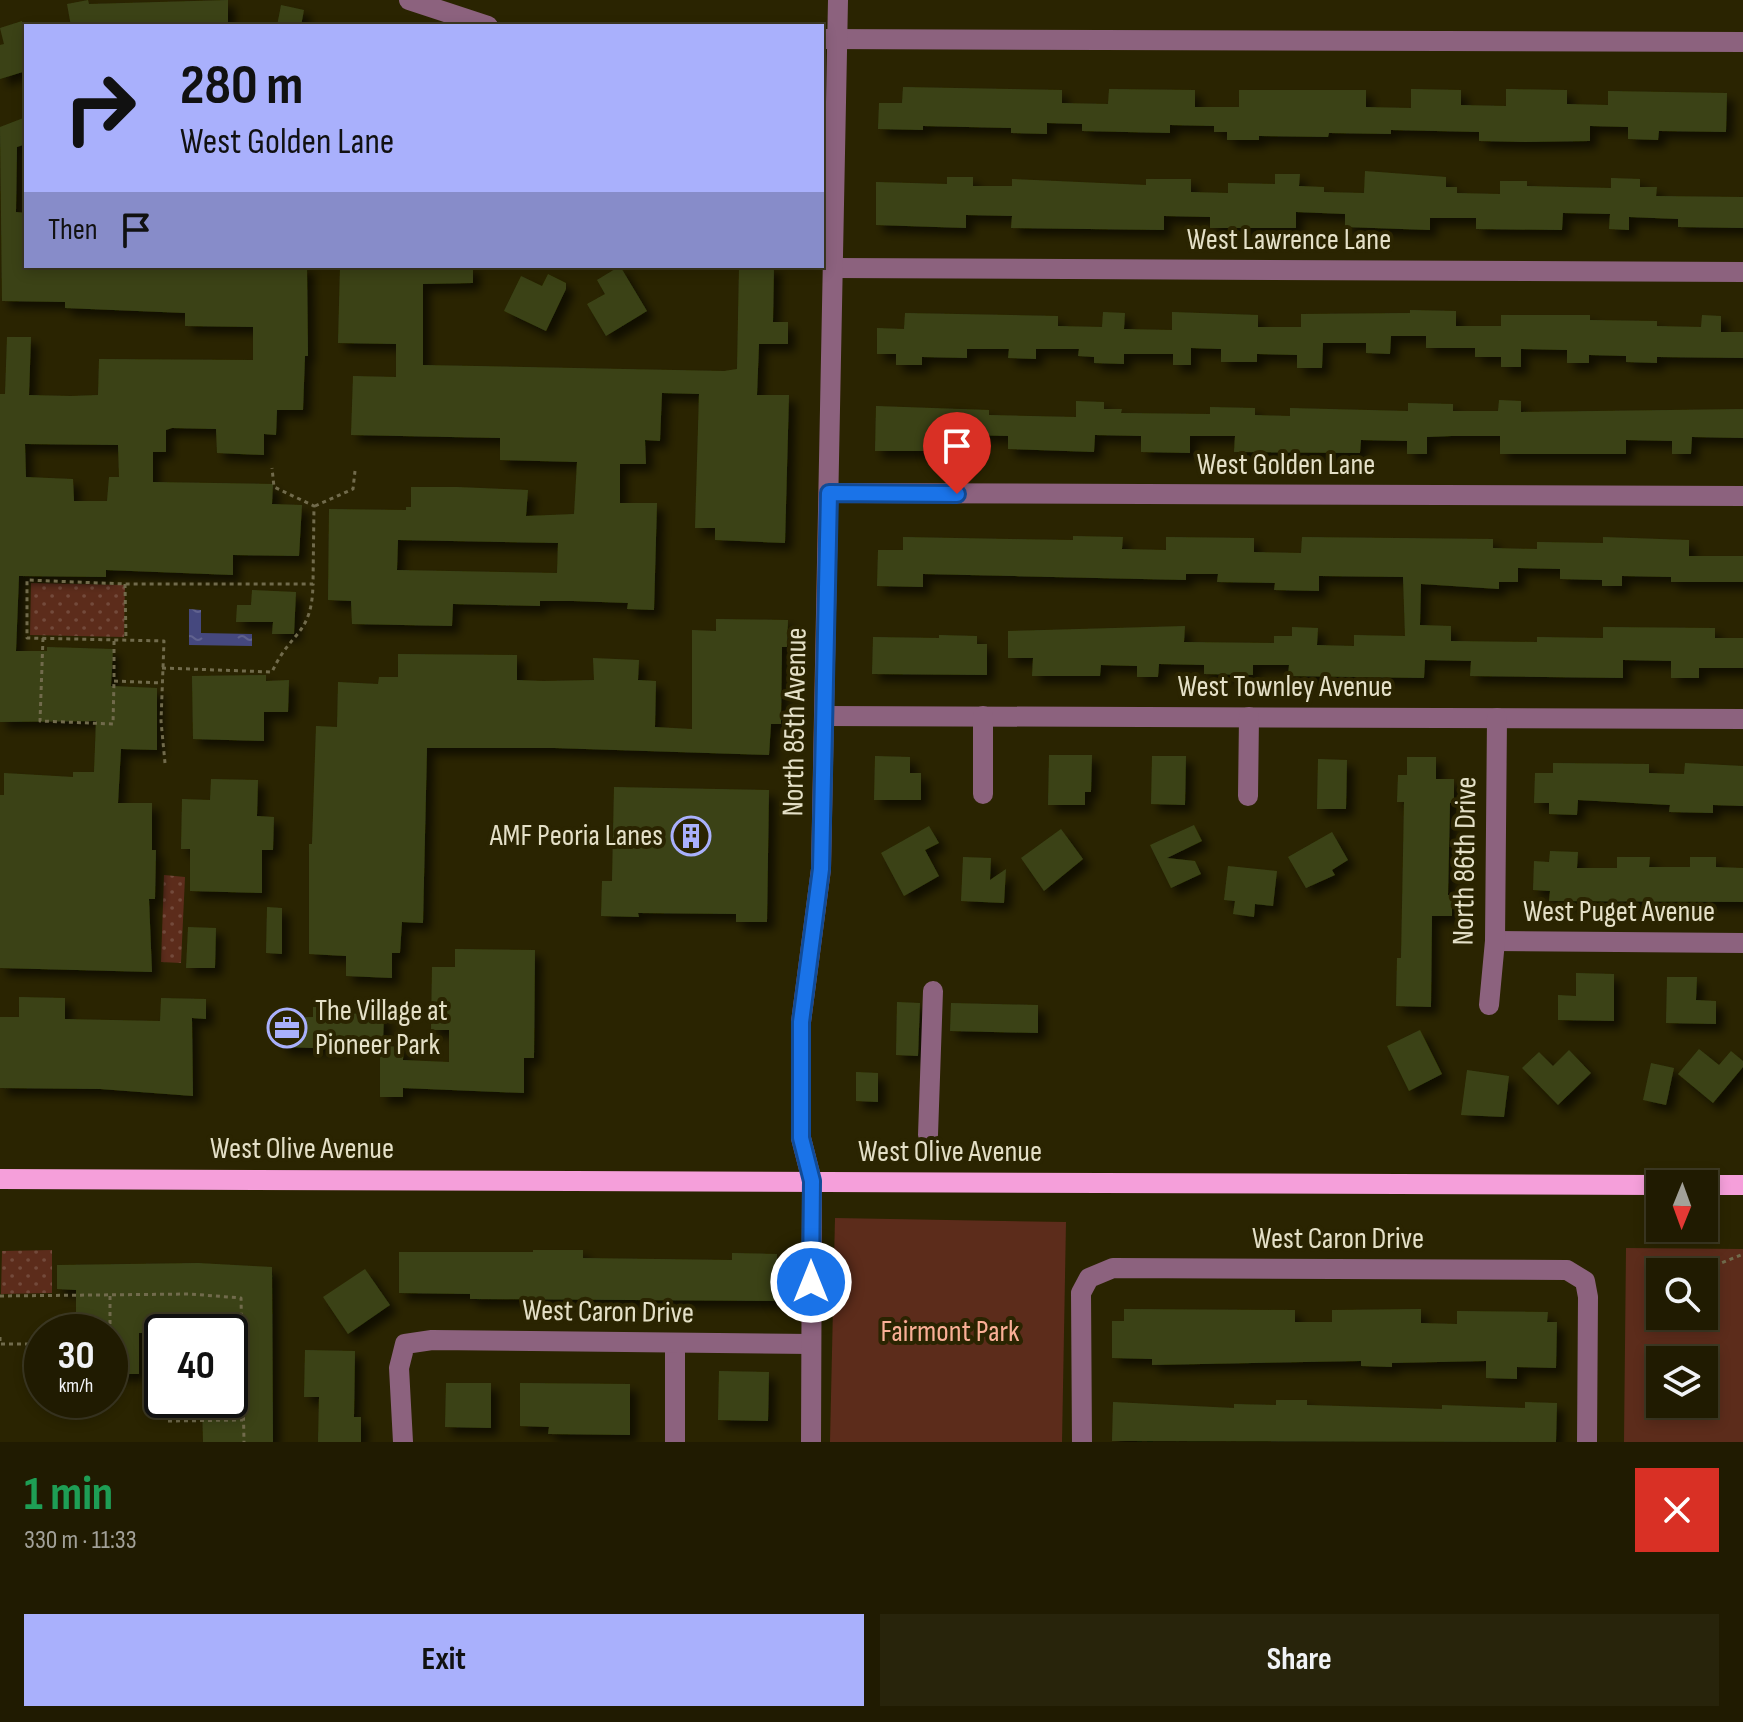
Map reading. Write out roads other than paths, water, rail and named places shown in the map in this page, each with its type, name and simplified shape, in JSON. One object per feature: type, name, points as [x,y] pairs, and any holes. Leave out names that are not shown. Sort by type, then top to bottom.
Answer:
[{"type":"main road","name":"West Olive Avenue","points":[[0,1179],[1646,1185]]},
{"type":"main road","points":[[1718,1185],[1743,1185]]},
{"type":"street","points":[[409,0],[482,24]]},
{"type":"street","name":"North 85th Avenue","points":[[811,1442],[812,1181],[801,1138],[801,1022],[821,869],[835,268],[830,39],[838,0]]},
{"type":"street","points":[[830,39],[1743,42]]},
{"type":"street","name":"West Lawrence Lane","points":[[835,268],[1743,272]]},
{"type":"street","name":"West Golden Lane","points":[[829,493],[1743,496]]},
{"type":"street","name":"West Townley Avenue","points":[[826,716],[1743,719]]},
{"type":"street","points":[[983,716],[983,794]]},
{"type":"street","points":[[1248,796],[1249,717]]},
{"type":"street","name":"North 86th Drive","points":[[1489,1005],[1495,941],[1497,718]]},
{"type":"street","name":"West Puget Avenue","points":[[1495,941],[1743,943]]},
{"type":"street","points":[[928,1135],[933,991]]},
{"type":"street","name":"West Caron Drive","points":[[1082,1442],[1081,1293],[1089,1278],[1113,1268],[1567,1270],[1585,1281],[1587,1442]]},
{"type":"street","name":"West Caron Drive","points":[[403,1442],[399,1368],[405,1344],[432,1340],[811,1344]]},
{"type":"street","points":[[675,1343],[675,1442]]},
{"type":"water","points":[[189,609],[201,610],[201,633],[252,634],[252,646],[189,645]]},
{"type":"place","name":"AMF Peoria Lanes","points":[[691,836]]},
{"type":"place","name":"The Village at Pioneer Park","points":[[287,1028]]},
{"type":"park label","name":"Fairmont Park","points":[[950,1332]]}]
